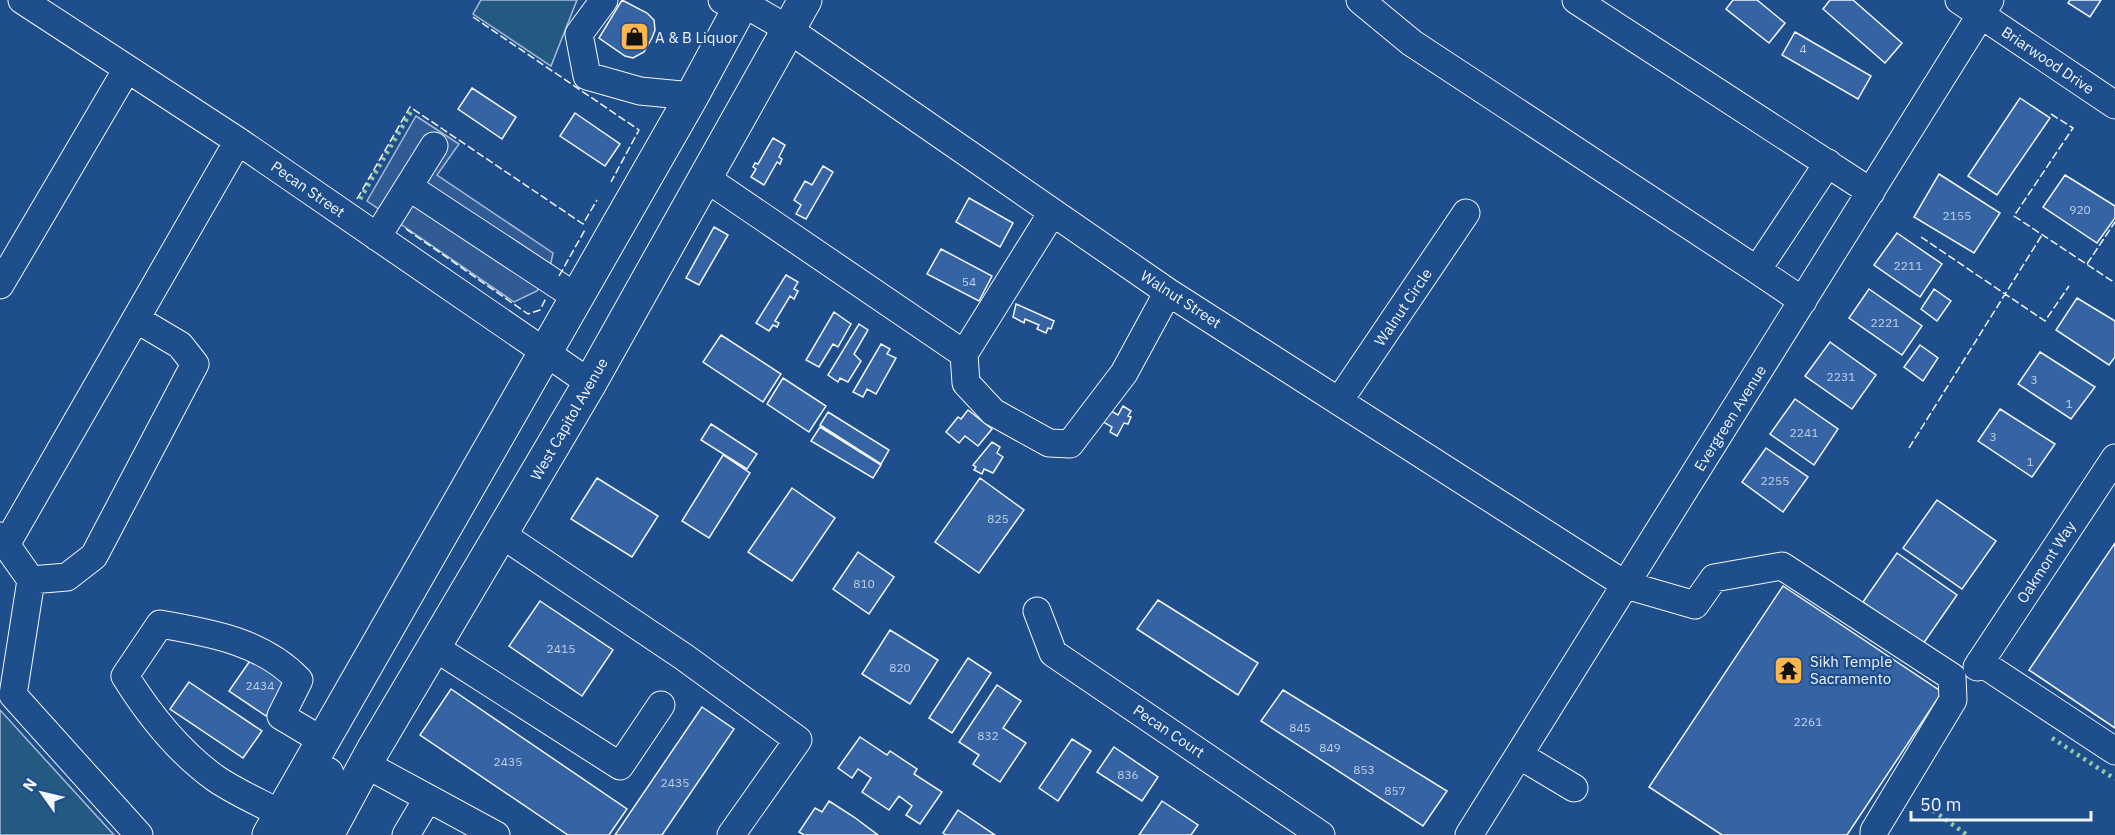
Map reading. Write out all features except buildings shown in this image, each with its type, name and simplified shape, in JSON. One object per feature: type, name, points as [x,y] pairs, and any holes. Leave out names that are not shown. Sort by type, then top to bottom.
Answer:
[{"type":"main road","name":"West Capitol Avenue","points":[[327,835],[365,764],[590,383],[707,179],[805,0]]},
{"type":"main road","points":[[283,828],[329,770],[329,756],[323,741],[692,96],[736,1]]},
{"type":"main road","points":[[365,764],[362,737],[369,699],[425,603],[433,581],[427,558]]},
{"type":"street","name":"Pecan Street","points":[[22,0],[238,141],[590,383]]},
{"type":"street","points":[[604,0],[579,34],[587,76],[640,91],[692,96]]},
{"type":"street","points":[[1360,0],[1412,44],[1803,301]]},
{"type":"street","points":[[1576,0],[1871,192]]},
{"type":"street","name":"Briarwood Drive","points":[[1959,0],[1986,7],[2115,105]]},
{"type":"street","name":"Walnut Street","points":[[736,1],[788,28],[1168,292],[1626,585],[1695,606],[1714,578],[1782,566],[1952,677],[1953,700],[1916,758],[1874,831],[1874,835]]},
{"type":"street","name":"Evergreen Avenue","points":[[1469,835],[1986,7]]},
{"type":"street","points":[[0,285],[127,69]]},
{"type":"street","points":[[139,835],[13,694],[31,580],[3,539],[136,319],[238,141]]},
{"type":"street","points":[[377,237],[434,146]]},
{"type":"street","points":[[1757,270],[1828,163]]},
{"type":"street","points":[[707,179],[964,354]]},
{"type":"street","points":[[409,187],[576,297]]},
{"type":"street","points":[[1052,213],[964,354],[966,382],[993,412],[1049,443],[1070,444],[1124,373],[1168,292]]},
{"type":"street","name":"Walnut Circle","points":[[1339,401],[1466,213]]},
{"type":"street","points":[[31,580],[67,577],[94,556],[195,364],[180,345],[136,319]]},
{"type":"street","name":"Oakmont Way","points":[[2115,458],[1978,665],[2115,751]]},
{"type":"street","points":[[501,534],[684,657],[798,740],[731,835]]},
{"type":"street","name":"Pecan Court","points":[[1038,611],[1053,653],[1321,835]]},
{"type":"street","points":[[283,828],[215,777],[176,742],[141,702],[125,676],[160,624],[234,639],[287,668],[299,680],[281,716],[323,741]]},
{"type":"street","points":[[434,647],[620,766],[661,705]]},
{"type":"street","points":[[1519,755],[1574,788]]},
{"type":"street","points":[[365,764],[496,835]]},
{"type":"street","points":[[406,835],[428,798]]},
{"type":"shaded area","points":[[481,0],[577,0],[551,66],[473,14]]},
{"type":"shaded area","points":[[416,116],[459,144],[437,175],[553,253],[549,272],[537,291],[514,302],[367,201]]},
{"type":"shaded area","points":[[0,710],[114,835],[0,835]]},
{"type":"hedge","points":[[360,199],[412,110]]},
{"type":"hedge","points":[[2052,738],[2115,779]]},
{"type":"hedge","points":[[1927,806],[1967,835]]},
{"type":"fence","points":[[473,17],[639,130],[611,182]]},
{"type":"fence","points":[[357,199],[410,107],[583,224],[597,200]]},
{"type":"fence","points":[[2051,114],[2073,128],[2014,216],[2115,283]]},
{"type":"fence","points":[[2087,264],[2115,222]]},
{"type":"fence","points":[[559,276],[586,228]]},
{"type":"fence","points":[[406,229],[528,314],[540,310],[546,298]]},
{"type":"fence","points":[[1909,448],[2042,235]]},
{"type":"fence","points":[[1921,237],[2045,321],[2069,286]]},
{"type":"place","name":"A & B Liquor","points":[[634,37]]},
{"type":"place","name":"Sikh Temple Sacramento","points":[[1789,670]]}]
